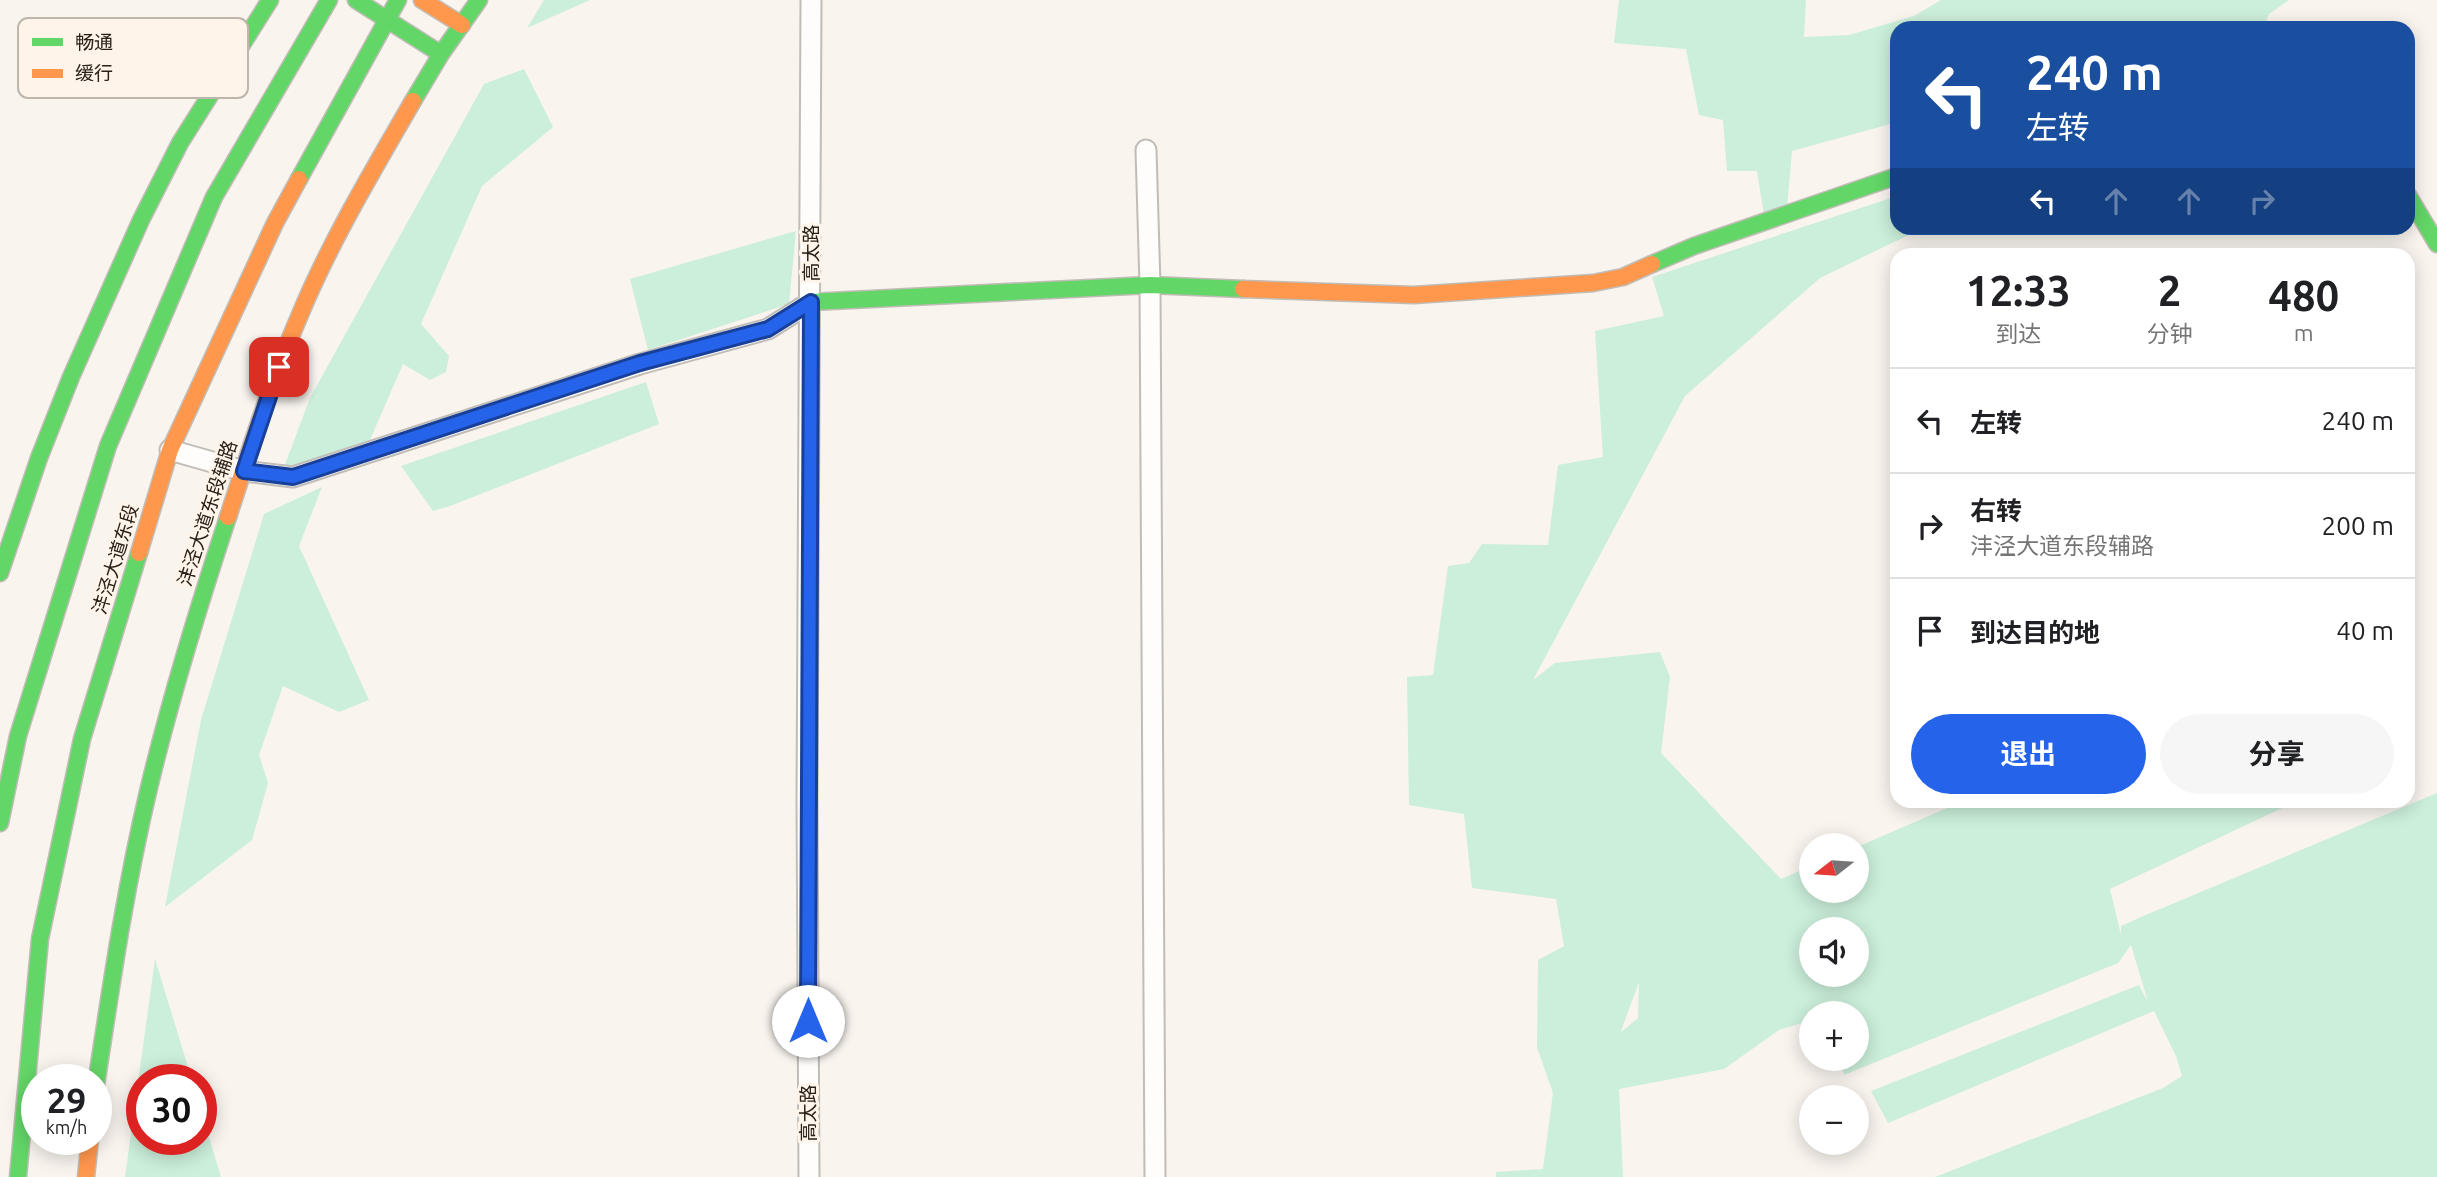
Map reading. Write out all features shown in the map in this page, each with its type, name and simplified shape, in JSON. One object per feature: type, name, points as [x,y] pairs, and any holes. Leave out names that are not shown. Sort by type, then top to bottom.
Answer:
[{"type":"street","points":[[248,35],[270,0]]},
{"type":"street","name":"沣泾大道东段","points":[[0,823],[18,736],[108,446],[214,197],[329,0]]},
{"type":"street","points":[[356,0],[441,54]]},
{"type":"street","name":"沣泾大道东段","points":[[18,1177],[40,939],[54,872],[82,739],[170,450],[275,223],[398,0]]},
{"type":"street","points":[[422,0],[462,25]]},
{"type":"street","name":"沣泾大道东段辅路","points":[[99,1064],[115,958],[148,793],[191,630],[279,367],[322,266],[384,147],[441,54],[479,0]]},
{"type":"street","name":"高太路","points":[[808,1177],[811,0]]},
{"type":"street","points":[[0,573],[35,469],[71,377],[131,242],[180,143],[208,98]]},
{"type":"street","points":[[1146,150],[1150,285],[1155,1177]]},
{"type":"street","points":[[170,450],[244,471],[293,477],[640,363],[768,329],[811,302],[1150,285],[1414,295],[1593,283],[1623,278],[1694,246],[1890,178]]},
{"type":"street","points":[[2415,207],[2437,244]]},
{"type":"street","points":[[86,1177],[88,1155]]},
{"type":"green space","points":[[544,0],[590,0],[527,28]]},
{"type":"green space","points":[[1619,0],[1806,0],[1804,37],[1849,35],[1890,23],[1890,124],[1792,151],[1787,208],[1765,221],[1757,171],[1727,171],[1723,120],[1699,115],[1686,49],[1614,43]]},
{"type":"green space","points":[[1941,0],[2289,0],[2269,14],[2266,21],[1897,21],[1914,16]]},
{"type":"green space","points":[[524,69],[553,127],[482,186],[421,324],[449,356],[446,372],[430,380],[403,364],[366,449],[281,475],[310,398],[484,84]]},
{"type":"green space","points":[[1890,198],[1890,235],[1909,235],[1820,278],[1685,396],[1533,680],[1555,663],[1660,652],[1670,677],[1661,753],[1781,879],[1799,871],[1799,903],[1869,903],[1869,842],[1947,808],[2282,808],[2110,889],[2121,935],[2121,926],[2141,917],[2401,808],[2415,808],[2415,802],[2437,793],[2437,1177],[1935,1177],[2163,1088],[2182,1076],[2176,1056],[2154,1011],[1888,1123],[1871,1091],[2139,985],[2148,1002],[2131,945],[2118,963],[1869,1065],[1869,1001],[1799,1001],[1799,1024],[1779,1030],[1724,1069],[1619,1089],[1623,1177],[1496,1177],[1496,1172],[1543,1169],[1553,1093],[1537,1047],[1538,960],[1564,946],[1556,899],[1472,888],[1464,814],[1409,805],[1407,677],[1433,675],[1448,566],[1469,563],[1482,544],[1548,545],[1558,465],[1603,457],[1595,331],[1664,316],[1652,277]],"holes":[[[1639,982],[1638,1018],[1621,1031]]]},
{"type":"green space","points":[[796,231],[789,304],[648,350],[630,279]]},
{"type":"green space","points":[[646,382],[659,424],[450,506],[433,511],[401,466]]},
{"type":"green space","points":[[322,487],[299,546],[369,700],[339,712],[283,686],[259,755],[268,783],[252,840],[165,907],[201,720],[264,514]]},
{"type":"green space","points":[[155,959],[187,1064],[141,1064]]},
{"type":"green space","points":[[128,1155],[214,1155],[221,1177],[125,1177]]},
{"type":"traffic: fast","points":[[248,35],[270,0]]},
{"type":"traffic: fast","points":[[0,823],[18,736],[108,446],[214,197],[329,0]]},
{"type":"traffic: fast","points":[[356,0],[441,54]]},
{"type":"traffic: fast","points":[[299,179],[398,0]]},
{"type":"traffic: fast","points":[[413,101],[441,54],[479,0]]},
{"type":"traffic: fast","points":[[0,573],[39,458],[71,377],[141,220],[180,143],[208,98]]},
{"type":"traffic: fast","points":[[1652,264],[1694,246],[1890,178]]},
{"type":"traffic: fast","points":[[2415,207],[2437,244]]},
{"type":"traffic: fast","points":[[811,302],[1150,285],[1243,289]]},
{"type":"traffic: fast","points":[[99,1064],[125,901],[148,792],[185,654],[228,517]]},
{"type":"traffic: fast","points":[[18,1177],[40,939],[82,739],[139,553]]},
{"type":"traffic: slow","points":[[422,0],[462,25]]},
{"type":"traffic: slow","points":[[228,517],[270,391],[311,289],[352,208],[413,101]]},
{"type":"traffic: slow","points":[[139,553],[170,450],[275,223],[299,179]]},
{"type":"traffic: slow","points":[[1243,289],[1414,295],[1593,283],[1623,277],[1652,264]]},
{"type":"traffic: slow","points":[[86,1177],[88,1155]]},
{"type":"route","points":[[279,367],[244,471],[293,477],[640,363],[768,329],[811,302],[808,1021]]}]
